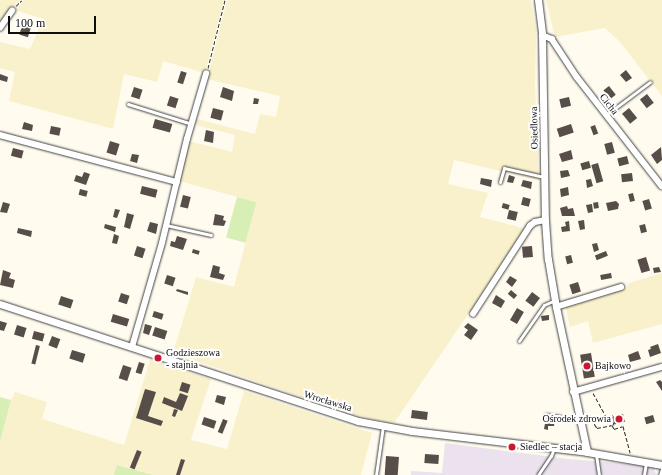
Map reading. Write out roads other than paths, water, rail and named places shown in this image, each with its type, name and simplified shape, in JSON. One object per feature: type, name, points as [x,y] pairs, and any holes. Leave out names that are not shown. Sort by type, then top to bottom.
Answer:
[{"type":"street","name":"Osiedlowa","points":[[538,0],[542,35],[545,220],[548,259],[555,303],[587,452]]},
{"type":"street","points":[[0,28],[12,11]]},
{"type":"street","name":"Cicha","points":[[542,35],[552,39],[606,115],[662,186]]},
{"type":"street","points":[[132,346],[206,74]]},
{"type":"street","points":[[0,135],[177,182]]},
{"type":"street","points":[[473,314],[530,226],[535,222],[545,220]]},
{"type":"street","points":[[555,303],[621,287]]},
{"type":"street","name":"Wrocławska","points":[[0,304],[132,346],[310,407],[383,426],[412,432],[587,452],[662,465]]},
{"type":"street","points":[[573,392],[662,366]]},
{"type":"lane","points":[[606,115],[650,82]]},
{"type":"lane","points":[[128,104],[192,124]]},
{"type":"lane","points":[[500,182],[504,168],[544,178]]},
{"type":"lane","points":[[166,225],[211,235]]},
{"type":"lane","points":[[519,341],[544,305],[555,303]]},
{"type":"lane","points":[[546,415],[580,420]]},
{"type":"lane","points":[[376,475],[383,426]]},
{"type":"lane","points":[[538,475],[551,456],[554,448]]},
{"type":"lane","points":[[596,454],[598,475]]},
{"type":"lane","points":[[644,475],[647,462]]},
{"type":"lane","points":[[660,475],[662,468]]},
{"type":"place","name":"Godzieszowa - stajnia","points":[[158,358]]},
{"type":"place","name":"Bajkowo","points":[[587,366]]},
{"type":"place","name":"Ośrodek zdrowia","points":[[619,419]]},
{"type":"place","name":"Siedlec – stacja","points":[[512,447]]}]
